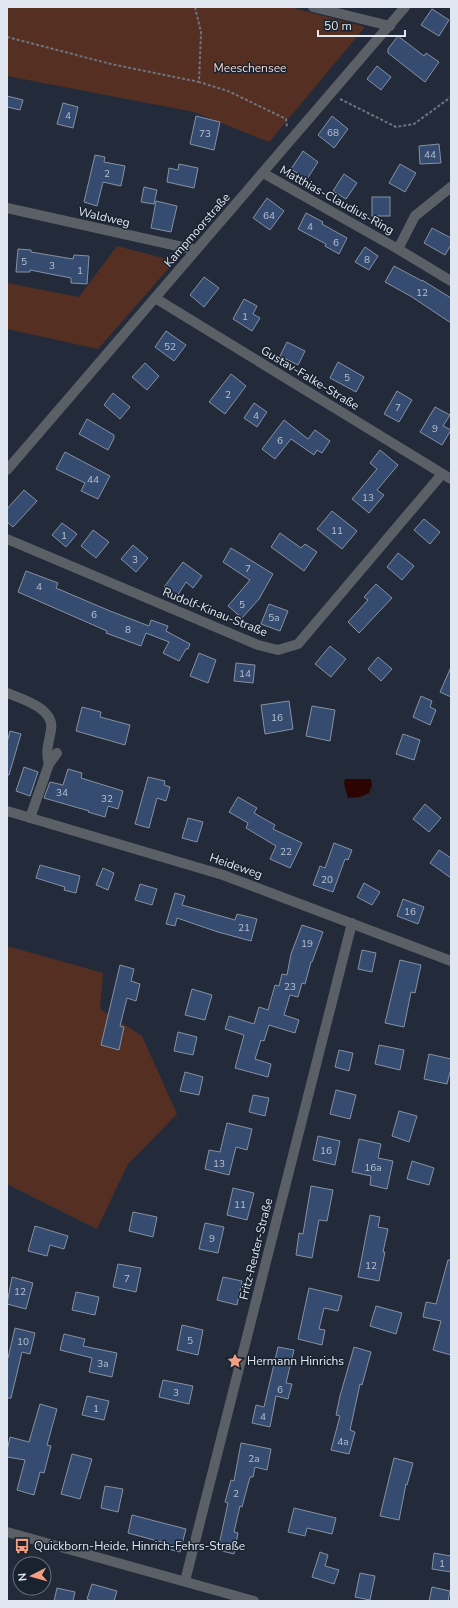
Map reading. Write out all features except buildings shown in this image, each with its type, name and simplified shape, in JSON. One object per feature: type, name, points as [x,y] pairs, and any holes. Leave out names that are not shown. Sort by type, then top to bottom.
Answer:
[{"type":"street","points":[[313,7],[390,26]]},
{"type":"street","name":"Kampmoorstraße","points":[[7,470],[331,95],[405,7]]},
{"type":"street","name":"Matthias-Claudius-Ring","points":[[263,173],[398,249],[451,281]]},
{"type":"street","name":"Matthias-Claudius-Ring","points":[[398,249],[415,216],[451,187]]},
{"type":"street","name":"Waldweg","points":[[7,208],[196,250]]},
{"type":"street","name":"Gustav-Falke-Straße","points":[[155,298],[447,476]]},
{"type":"street","name":"Rudolf-Kinau-Straße","points":[[7,539],[258,644],[278,650],[298,644],[447,476]]},
{"type":"street","points":[[7,693],[39,707],[50,717],[51,730],[46,754],[48,764]]},
{"type":"street","points":[[30,818],[48,764],[57,753]]},
{"type":"street","name":"Heideweg","points":[[7,811],[223,875],[451,961]]},
{"type":"street","name":"Fritz-Reuter-Straße","points":[[185,1581],[352,923]]},
{"type":"street","points":[[7,1532],[254,1601]]},
{"type":"path","points":[[195,7],[201,32],[199,82]]},
{"type":"path","points":[[7,37],[111,64],[199,82],[228,91],[286,119],[289,143]]},
{"type":"path","points":[[331,95],[396,127],[414,124],[451,97]]},
{"type":"green space","name":"Meeschensee","points":[[7,7],[290,7],[365,27],[269,142],[194,112],[7,76]]},
{"type":"green space","points":[[117,246],[175,261],[98,349],[7,329],[7,283],[79,297]]},
{"type":"green space","points":[[7,946],[103,973],[100,1009],[142,1036],[177,1114],[128,1164],[97,1229],[7,1184]]},
{"type":"shaded area","points":[[345,779],[371,779],[372,785],[369,793],[360,797],[348,798],[344,784]]},
{"type":"place","name":"Hermann Hinrichs","points":[[235,1361]]},
{"type":"place","name":"Quickborn-Heide, Hinrich-Fehrs-Straße","points":[[22,1546]]}]
